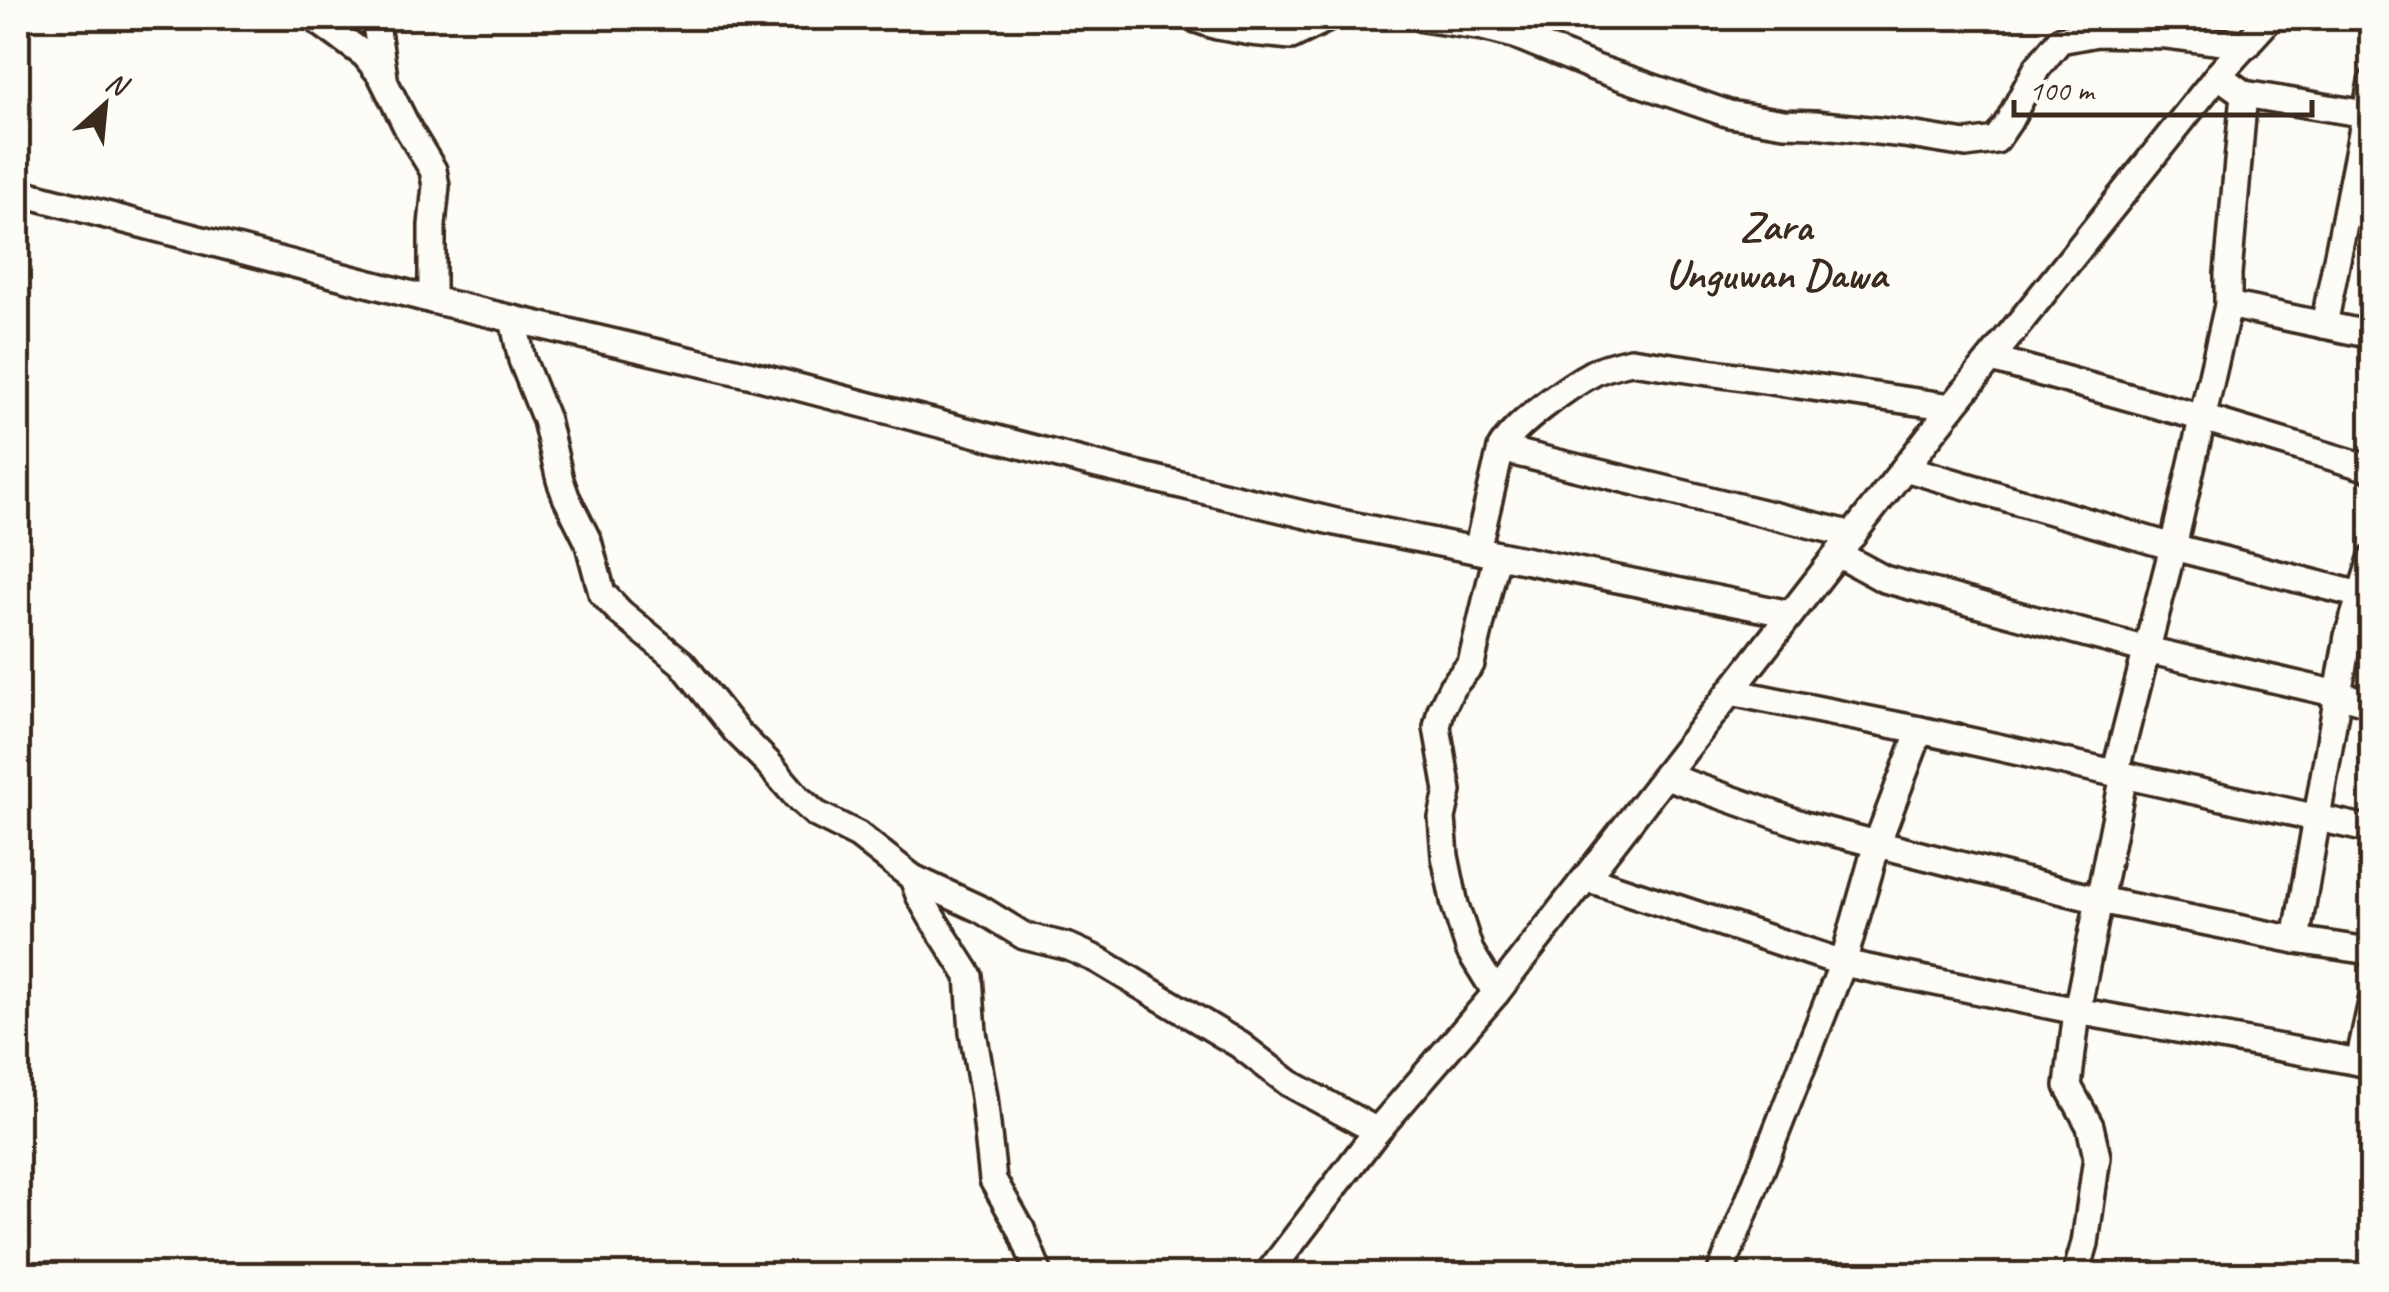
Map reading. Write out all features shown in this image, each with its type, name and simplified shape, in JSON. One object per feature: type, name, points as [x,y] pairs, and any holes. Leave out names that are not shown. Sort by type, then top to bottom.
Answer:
[{"type":"street","points":[[314,18],[365,55],[380,74],[433,170],[436,186],[432,300]]},
{"type":"street","points":[[375,18],[386,85]]},
{"type":"street","points":[[1193,18],[1216,26],[1291,36],[1328,18]]},
{"type":"street","points":[[1422,18],[1515,35],[1728,114],[1966,144],[1996,140],[2038,68],[2060,40],[2097,33],[2247,45]]},
{"type":"street","points":[[1268,1274],[1377,1132],[1586,878],[1952,407],[2218,75],[2270,18]]},
{"type":"street","points":[[2218,75],[2244,94],[2368,114]]},
{"type":"street","points":[[2324,325],[2372,82]]},
{"type":"street","points":[[2076,1274],[2085,1243],[2097,1157],[2090,1126],[2068,1086],[2077,1011],[2146,650],[2228,305],[2244,94]]},
{"type":"street","points":[[18,192],[432,300],[748,374],[1336,522],[1790,614]]},
{"type":"street","points":[[2228,305],[2372,335]]},
{"type":"street","points":[[513,319],[522,360],[546,420],[560,480],[588,541],[602,593],[682,663],[798,798],[816,814],[858,835],[913,878],[982,910],[1024,936],[1068,947],[1098,960],[1240,1045],[1289,1083],[1377,1132]]},
{"type":"street","points":[[1992,358],[2372,468]]},
{"type":"street","points":[[1496,992],[1470,952],[1455,905],[1445,856],[1442,818],[1448,791],[1437,728],[1452,687],[1470,664],[1500,449],[1506,439],[1595,371],[1631,361],[1952,407]]},
{"type":"street","points":[[1500,449],[1846,544],[1884,578],[2146,650],[2372,704]]},
{"type":"street","points":[[1905,468],[2173,547],[2366,596]]},
{"type":"street","points":[[2296,940],[2348,636],[2366,596],[2372,559]]},
{"type":"street","points":[[1731,692],[2372,830]]},
{"type":"street","points":[[1720,1274],[1843,963],[1877,844],[1920,730]]},
{"type":"street","points":[[1666,776],[1804,825],[2099,900],[2372,954]]},
{"type":"street","points":[[913,878],[918,894],[969,976],[992,1180],[1021,1230],[1039,1274]]},
{"type":"street","points":[[1586,878],[1843,963],[2077,1011],[2365,1061],[2372,1002]]},
{"type":"district","name":"Zara Unguwan Dawa","points":[[1776,250]]}]
